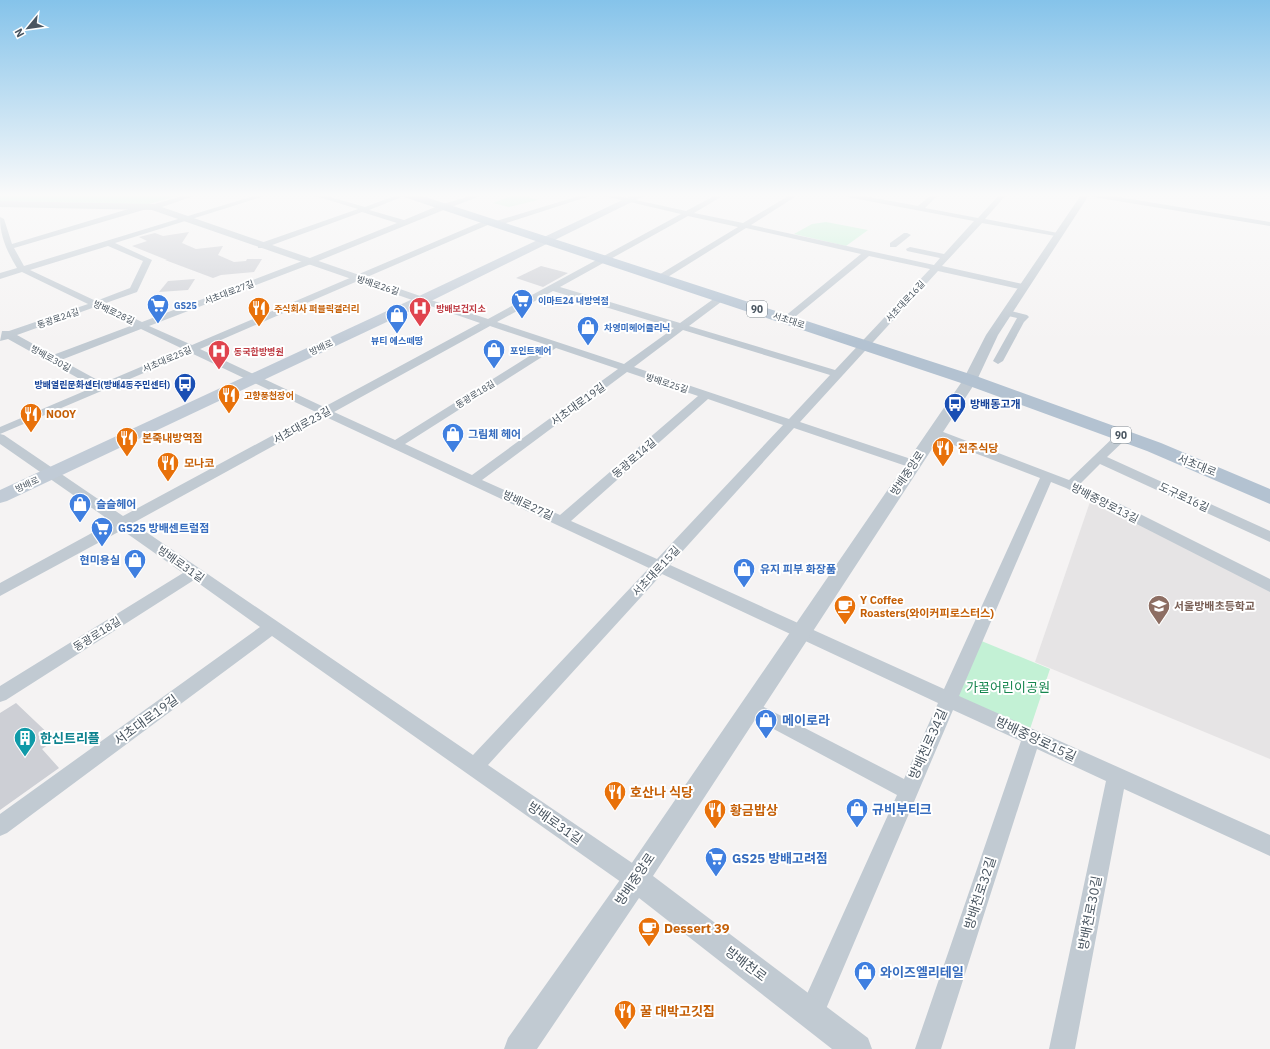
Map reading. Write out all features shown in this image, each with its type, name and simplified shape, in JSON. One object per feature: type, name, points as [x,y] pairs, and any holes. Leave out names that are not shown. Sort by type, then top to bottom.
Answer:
[{"type":"main road","name":"방배로","points":[[0,497],[255,379],[538,244]]},
{"type":"main road","name":"서초대로","points":[[553,244],[722,297],[970,380],[1123,435],[1206,468],[1270,497]]},
{"type":"street","points":[[8,244],[22,269]]},
{"type":"street","points":[[9,247],[19,244]]},
{"type":"street","points":[[0,276],[105,244]]},
{"type":"street","name":"동광로24길","points":[[3,335],[98,304],[134,290],[148,260],[110,244]]},
{"type":"street","name":"방배로26길","points":[[255,244],[422,300]]},
{"type":"street","points":[[261,246],[267,244]]},
{"type":"street","name":"서초대로27길","points":[[53,359],[353,244]]},
{"type":"street","name":"서초대로25길","points":[[0,431],[440,244]]},
{"type":"street","name":"서초대로23길","points":[[0,590],[633,244]]},
{"type":"street","points":[[660,278],[717,244]]},
{"type":"street","points":[[827,244],[1024,287]]},
{"type":"street","name":"서초대로16길","points":[[864,345],[958,244]]},
{"type":"street","name":"방배중앙로","points":[[519,1049],[636,879],[970,380],[992,335],[1053,244]]},
{"type":"street","points":[[910,249],[946,257]]},
{"type":"street","points":[[787,319],[867,253]]},
{"type":"street","name":"방배로28길","points":[[22,269],[255,379]]},
{"type":"street","points":[[553,288],[838,374]]},
{"type":"street","name":"서초대로19길","points":[[474,480],[722,297]]},
{"type":"street","name":"방배로25길","points":[[422,300],[913,464]]},
{"type":"street","points":[[998,361],[1020,320],[1024,317],[1007,313]]},
{"type":"street","name":"방배로30길","points":[[3,335],[53,359],[103,387]]},
{"type":"street","name":"동광로18길","points":[[397,444],[554,345]]},
{"type":"street","name":"서초대로15길","points":[[474,767],[661,567],[864,345]]},
{"type":"street","name":"방배로27길","points":[[255,379],[327,411],[801,632]]},
{"type":"street","name":"동광로14길","points":[[562,521],[706,395]]},
{"type":"street","name":"방배중앙로13길","points":[[934,433],[1071,485],[1270,586]]},
{"type":"street","points":[[1071,485],[1123,435]]},
{"type":"street","name":"방배로31길","points":[[0,438],[636,879]]},
{"type":"street","name":"도구로16길","points":[[1098,458],[1270,537]]},
{"type":"street","name":"방배천로34길","points":[[811,1014],[1047,476]]},
{"type":"street","name":"동광로18길","points":[[0,695],[194,573]]},
{"type":"street","name":"서초대로19길","points":[[0,826],[272,627]]},
{"type":"street","name":"방배중앙로15길","points":[[801,632],[1270,846]]},
{"type":"street","points":[[750,708],[908,791]]},
{"type":"street","name":"방배천로32길","points":[[928,1049],[1032,737]]},
{"type":"street","name":"방배천로30길","points":[[1062,1049],[1117,776]]},
{"type":"street","name":"방배천로","points":[[636,879],[857,1049]]},
{"type":"shaded area","name":"서울방배초등학교","points":[[1091,499],[1270,590],[1270,759],[1035,662]]},
{"type":"green space","points":[[837,244],[849,244],[846,246]]},
{"type":"green space","name":"가꿀어린이공원","points":[[979,640],[1050,669],[1029,732],[953,697]]},
{"type":"building","points":[[138,244],[184,244],[196,249],[223,246],[218,255],[234,262],[246,261],[247,259],[262,259],[254,272],[221,275],[213,278],[132,246]]},
{"type":"building","points":[[541,266],[568,273],[543,287],[516,278]]},
{"type":"building","points":[[195,279],[188,290],[159,292],[168,281]]},
{"type":"building","name":"한신트리플","points":[[16,703],[55,740],[42,749],[59,768],[0,810],[0,713]]},
{"type":"place","name":"이마트24 내방역점","points":[[522,320]]},
{"type":"place","name":"GS25","points":[[158,324]]},
{"type":"place","name":"주식회사 퍼블릭갤러리","points":[[259,328]]},
{"type":"place","name":"방배보건지소","points":[[420,328]]},
{"type":"place","name":"뷰티 에스떼땅","points":[[397,334]]},
{"type":"place","name":"차영미헤어클리닉","points":[[588,346]]},
{"type":"place","name":"동국한방병원","points":[[219,370]]},
{"type":"place","name":"포인트헤어","points":[[494,370]]},
{"type":"place","name":"방배열린문화센터(방배4동주민센터)","points":[[185,404]]},
{"type":"place","name":"고향풍천장어","points":[[229,414]]},
{"type":"place","name":"방배동고개","points":[[955,424]]},
{"type":"place","name":"NOOY","points":[[31,434]]},
{"type":"place","name":"그림체 헤어","points":[[453,454]]},
{"type":"place","name":"본죽내방역점","points":[[127,458]]},
{"type":"place","name":"전주식당","points":[[943,468]]},
{"type":"place","name":"모나코","points":[[168,482]]},
{"type":"place","name":"슬슬헤어","points":[[80,524]]},
{"type":"place","name":"GS25 방배센트럴점","points":[[102,548]]},
{"type":"place","name":"현미용실","points":[[135,580]]},
{"type":"place","name":"유지 피부 화장품","points":[[744,588]]},
{"type":"place","name":"Y Coffee Roasters(와이커피로스터스)","points":[[845,626]]},
{"type":"place","name":"서울방배초등학교","points":[[1159,626]]},
{"type":"place","name":"메이로라","points":[[766,740]]},
{"type":"place","name":"한신트리플","points":[[25,758]]},
{"type":"place","name":"호산나 식당","points":[[615,812]]},
{"type":"place","name":"규비부티크","points":[[857,828]]},
{"type":"place","name":"황금밥상","points":[[715,830]]},
{"type":"place","name":"GS25 방배고려점","points":[[716,878]]},
{"type":"place","name":"Dessert 39","points":[[649,948]]},
{"type":"place","name":"와이즈엘리테일","points":[[865,992]]},
{"type":"place","name":"꿀 대박고깃집","points":[[625,1030]]}]
